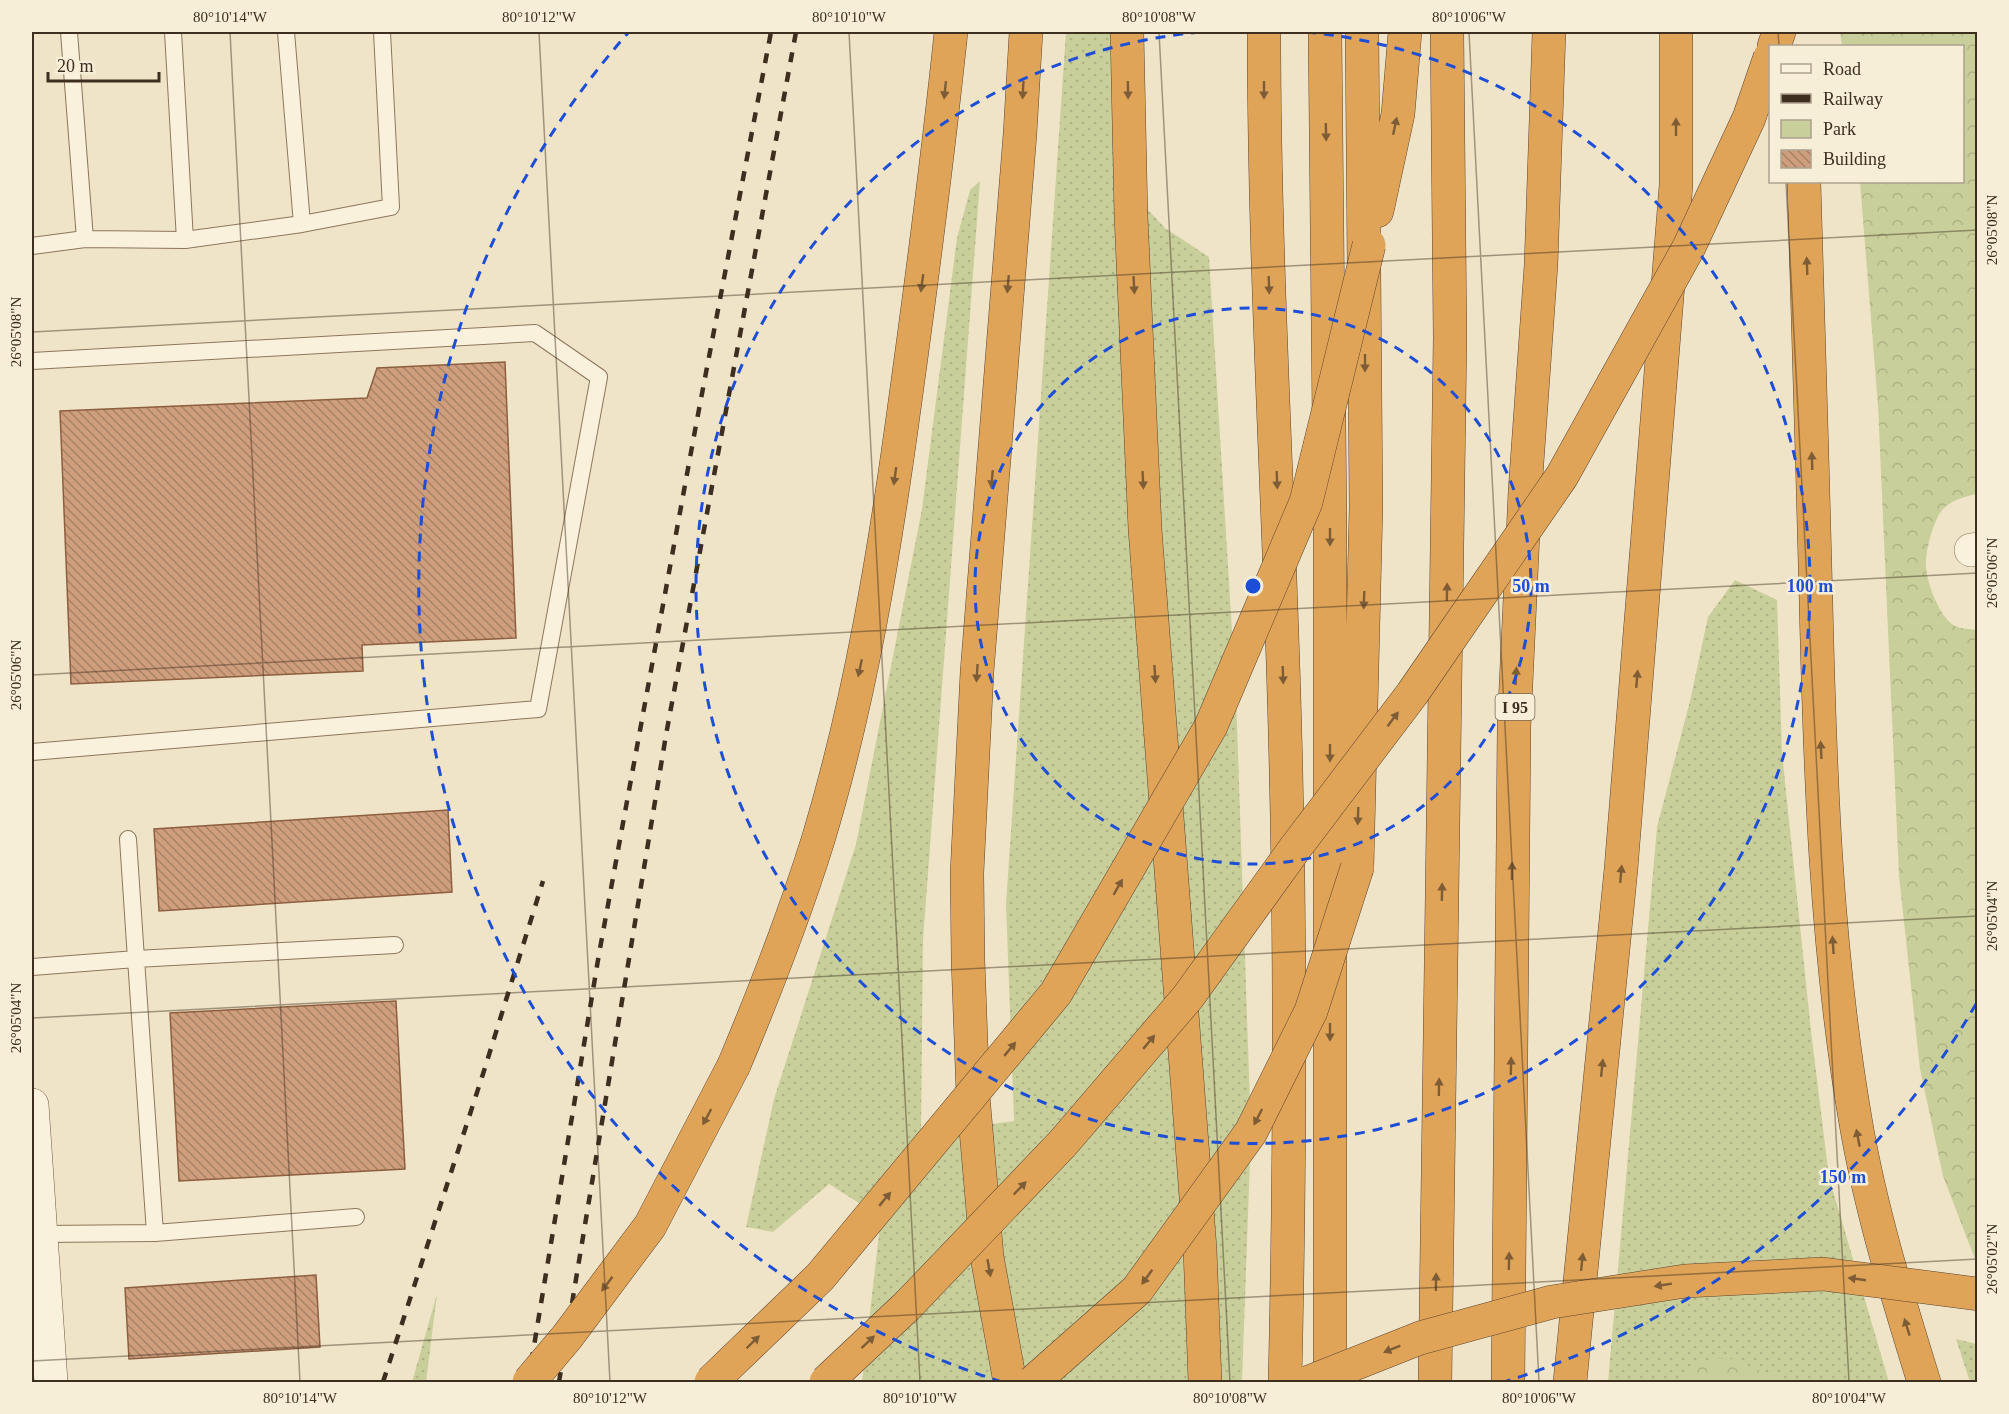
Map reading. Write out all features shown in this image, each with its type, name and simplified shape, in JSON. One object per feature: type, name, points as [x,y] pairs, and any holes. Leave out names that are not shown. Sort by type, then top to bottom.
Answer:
[{"type":"highway","points":[[529,1383],[567,1337],[650,1226],[734,1065],[777,961],[815,848],[841,752],[866,641],[887,526],[922,281],[951,32]]},
{"type":"highway","points":[[1010,1383],[987,1257],[977,1147],[968,960],[967,873],[984,572],[1020,134],[1026,32]]},
{"type":"highway","points":[[1127,32],[1131,216],[1145,529],[1200,1249],[1205,1383]]},
{"type":"highway","points":[[1264,32],[1264,144],[1285,732],[1290,1001],[1285,1383]]},
{"type":"highway","points":[[1325,32],[1330,508],[1330,1383]]},
{"type":"highway","points":[[1033,1383],[1137,1290],[1251,1132],[1311,1011],[1357,868],[1366,507],[1362,32]]},
{"type":"highway","points":[[711,1383],[820,1277],[1056,993],[1211,726],[1306,502],[1398,114],[1405,32]]},
{"type":"highway","points":[[1435,1383],[1450,338],[1447,32]]},
{"type":"highway","name":"I 95","points":[[1508,1383],[1514,727],[1525,491],[1541,265],[1549,32]]},
{"type":"highway","points":[[1570,1383],[1622,869],[1677,185],[1676,32]]},
{"type":"highway","points":[[826,1383],[907,1306],[1063,1143],[1188,997],[1296,847],[1412,694],[1568,466],[1689,247],[1749,118],[1769,60]]},
{"type":"highway","points":[[1804,183],[1819,727],[1836,980],[1845,1056],[1866,1180],[1881,1243],[1924,1383]]},
{"type":"highway","points":[[1309,1383],[1431,1335],[1552,1302],[1685,1281],[1823,1274],[1977,1294]]},
{"type":"street","points":[[32,1104],[51,1383]]},
{"type":"lane","points":[[69,32],[85,239]]},
{"type":"lane","points":[[173,32],[184,240]]},
{"type":"lane","points":[[286,32],[303,224]]},
{"type":"lane","points":[[32,246],[85,239],[184,240],[303,224],[391,207],[382,32]]},
{"type":"lane","points":[[32,361],[535,333],[599,378],[538,709],[32,752]]},
{"type":"lane","points":[[128,839],[155,1233]]},
{"type":"lane","points":[[32,967],[395,945]]},
{"type":"lane","points":[[42,1234],[155,1233],[356,1217]]},
{"type":"green space","points":[[1066,32],[1113,32],[1134,195],[1165,228],[1209,257],[1236,696],[1251,1132],[1242,1382],[862,1382],[881,1217],[829,1184],[773,1232],[746,1227],[774,1099],[856,844],[922,509],[957,238],[970,190],[980,181],[923,940],[921,1134],[1014,1121],[1006,904]]},
{"type":"green space","points":[[1840,32],[1977,32],[1977,494],[1947,505],[1940,513],[1928,547],[1926,567],[1930,586],[1943,615],[1955,626],[1977,630],[1977,1259],[1975,1259],[1943,1176],[1920,1069],[1899,876],[1878,406],[1860,183],[1964,183],[1964,45],[1842,45]]},
{"type":"green space","points":[[1735,580],[1777,600],[1782,753],[1811,1031],[1829,1177],[1889,1382],[1608,1382],[1657,827],[1690,701],[1708,617]]},
{"type":"green space","points":[[437,1294],[426,1382],[412,1382]]},
{"type":"green space","points":[[1956,1339],[1977,1344],[1977,1382],[1970,1382]]},
{"type":"green space","points":[[1726,1357],[1789,1382],[1681,1382],[1696,1363]]},
{"type":"building","points":[[505,362],[516,638],[362,645],[363,671],[71,684],[60,411],[367,398],[377,368]]},
{"type":"building","points":[[448,810],[452,892],[159,911],[154,829]]},
{"type":"building","points":[[396,1001],[405,1169],[179,1181],[170,1013]]},
{"type":"building","points":[[316,1275],[320,1347],[129,1359],[125,1288]]},
{"type":"railway","points":[[528,1382],[599,954],[771,32]]},
{"type":"railway","points":[[559,1382],[666,735],[796,32]]},
{"type":"railway","points":[[383,1382],[543,881]]}]
